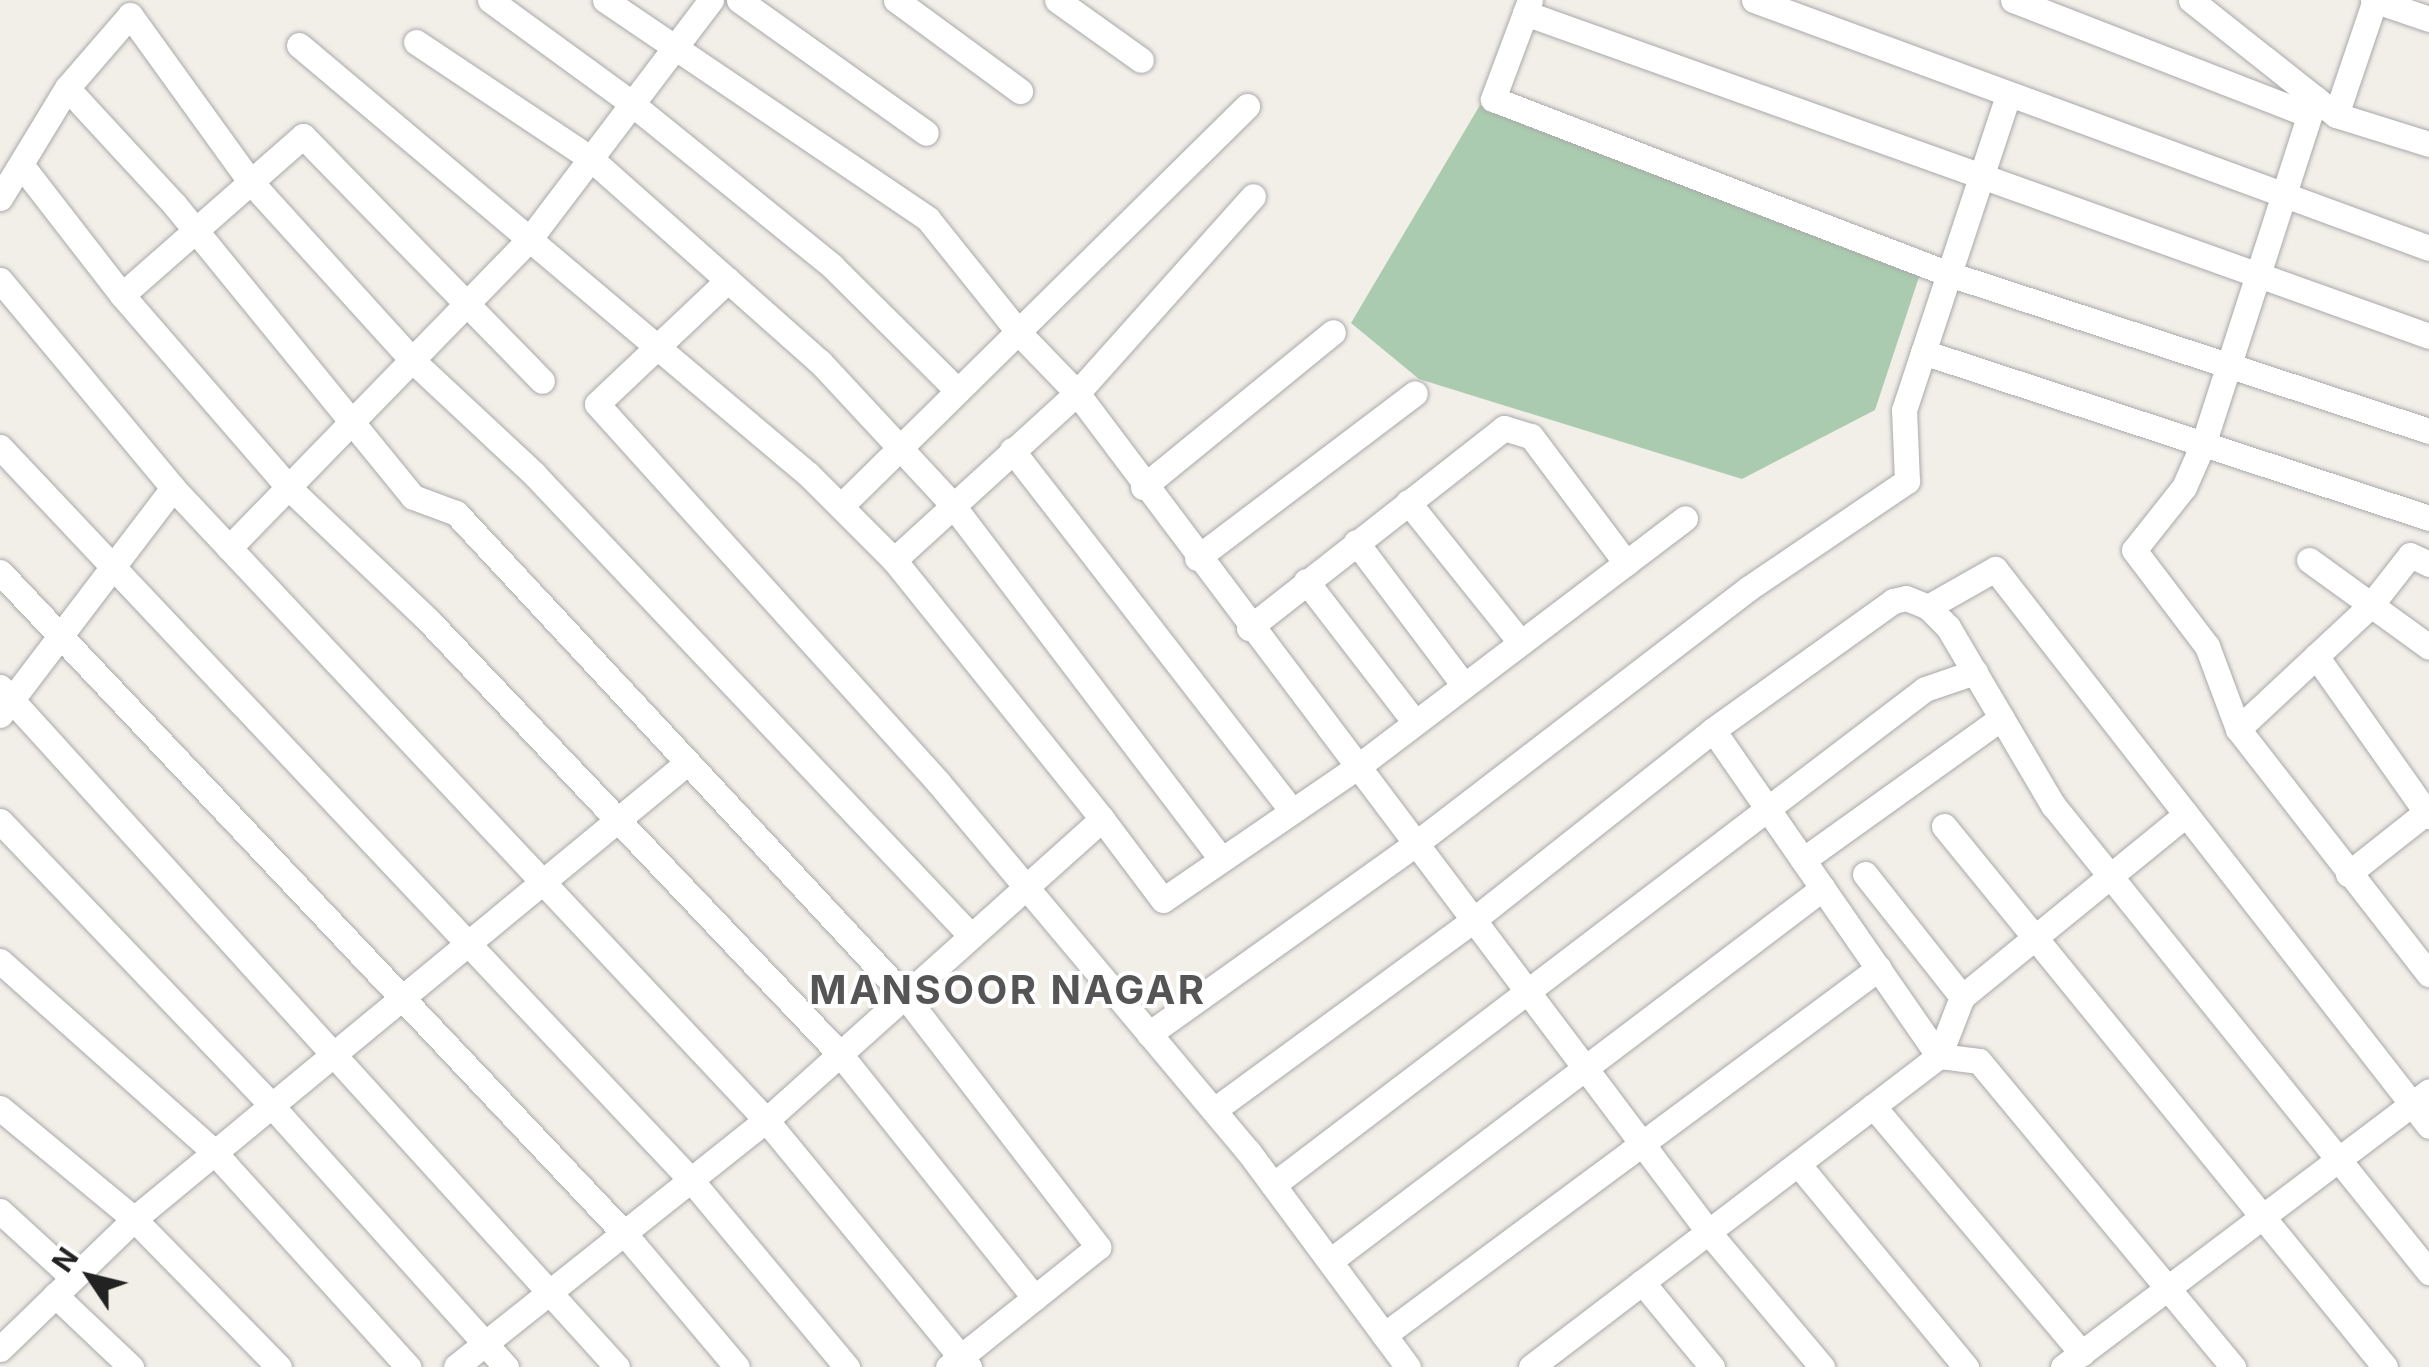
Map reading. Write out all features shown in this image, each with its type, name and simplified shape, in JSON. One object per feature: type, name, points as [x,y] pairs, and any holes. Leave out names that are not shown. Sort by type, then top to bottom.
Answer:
[{"type":"street","points":[[490,0],[631,103],[832,266],[958,391]]},
{"type":"street","points":[[606,0],[673,51],[928,219],[1020,334],[1076,394],[1142,487],[1710,1234],[1822,1367]]},
{"type":"street","points":[[230,548],[528,241],[711,0]]},
{"type":"street","points":[[739,0],[926,133]]},
{"type":"street","points":[[896,0],[1020,91]]},
{"type":"street","points":[[1057,0],[1141,60]]},
{"type":"street","points":[[1754,0],[2429,248]]},
{"type":"street","points":[[2012,0],[2312,107],[2429,144]]},
{"type":"street","points":[[2040,0],[2066,19]]},
{"type":"street","points":[[2191,0],[2312,107]]},
{"type":"street","points":[[2336,115],[2374,0],[2429,19]]},
{"type":"street","points":[[2429,336],[1981,176],[1527,7],[1494,99],[1949,274],[2429,431]]},
{"type":"street","points":[[0,198],[67,88],[130,15],[250,180],[412,360],[534,474],[971,936]]},
{"type":"street","points":[[416,42],[590,158],[820,362],[951,503],[1221,860]]},
{"type":"street","points":[[299,45],[841,506],[894,560],[1163,900],[1356,768],[1685,518]]},
{"type":"street","points":[[0,280],[174,488],[766,1120],[959,1364],[1098,1247],[905,996],[456,513],[413,497],[189,230],[174,204],[67,88]]},
{"type":"street","points":[[1149,1034],[1414,845],[1749,588],[1907,481],[1904,410],[2008,95]]},
{"type":"street","points":[[841,506],[1248,106]]},
{"type":"street","points":[[2312,107],[2203,444],[2184,487],[2134,550],[2207,646],[2238,729],[2429,974]]},
{"type":"street","points":[[122,295],[189,230],[303,136],[542,381]]},
{"type":"street","points":[[22,166],[122,295],[289,488],[428,620],[840,1054],[1035,1298]]},
{"type":"street","points":[[894,560],[951,503],[1076,394],[1253,196]]},
{"type":"street","points":[[728,280],[598,404],[1025,888],[1214,1110],[1408,1367]]},
{"type":"street","points":[[1142,487],[1333,332]]},
{"type":"street","points":[[1923,352],[2429,518]]},
{"type":"street","points":[[1197,558],[1415,393]]},
{"type":"street","points":[[1250,628],[1504,428],[1531,436],[1626,562]]},
{"type":"street","points":[[0,447],[115,564],[691,1180],[847,1367]]},
{"type":"street","points":[[1012,450],[1290,810]]},
{"type":"street","points":[[174,488],[61,635],[4,700],[335,1052],[553,1290],[616,1367]]},
{"type":"street","points":[[1408,502],[1520,642]]},
{"type":"street","points":[[1356,542],[1463,684]]},
{"type":"street","points":[[2238,729],[2371,605],[2410,555],[2429,564]]},
{"type":"street","points":[[2309,560],[2429,647]]},
{"type":"street","points":[[1214,1110],[1472,921],[1713,730],[1893,600],[1928,606],[1995,568],[2186,814],[2420,1098],[2429,1126]]},
{"type":"street","points":[[0,572],[624,1233],[738,1367]]},
{"type":"street","points":[[1306,581],[1414,721]]},
{"type":"street","points":[[1928,606],[1975,672],[2053,806],[2429,1272]]},
{"type":"street","points":[[2316,656],[2428,813],[2348,874]]},
{"type":"street","points":[[1274,1185],[1925,689],[1975,672]]},
{"type":"street","points":[[1803,860],[2001,718]]},
{"type":"street","points":[[1713,730],[1939,1056],[1980,1061],[2233,1367]]},
{"type":"street","points":[[0,1349],[134,1218],[688,762]]},
{"type":"street","points":[[1532,1367],[1939,1056],[1962,997],[2186,814]]},
{"type":"street","points":[[456,1367],[766,1120],[1102,820]]},
{"type":"street","points":[[0,821],[271,1105],[506,1367]]},
{"type":"street","points":[[1944,826],[2385,1367]]},
{"type":"street","points":[[1865,874],[1962,997]]},
{"type":"street","points":[[1330,1261],[1823,888]]},
{"type":"street","points":[[0,961],[214,1152],[408,1367]]},
{"type":"street","points":[[1384,1335],[1878,968]]},
{"type":"street","points":[[1873,1106],[2073,1360],[2420,1098]]},
{"type":"street","points":[[0,1108],[134,1218],[279,1367]]},
{"type":"street","points":[[1798,1164],[1966,1367]]},
{"type":"street","points":[[0,1211],[131,1367]]},
{"type":"street","points":[[1642,1282],[1712,1367]]},
{"type":"green space","points":[[1480,105],[1920,274],[1875,410],[1742,479],[1419,379],[1351,323]]},
{"type":"district","name":"MANSOOR NAGAR","points":[[1008,990]]}]
